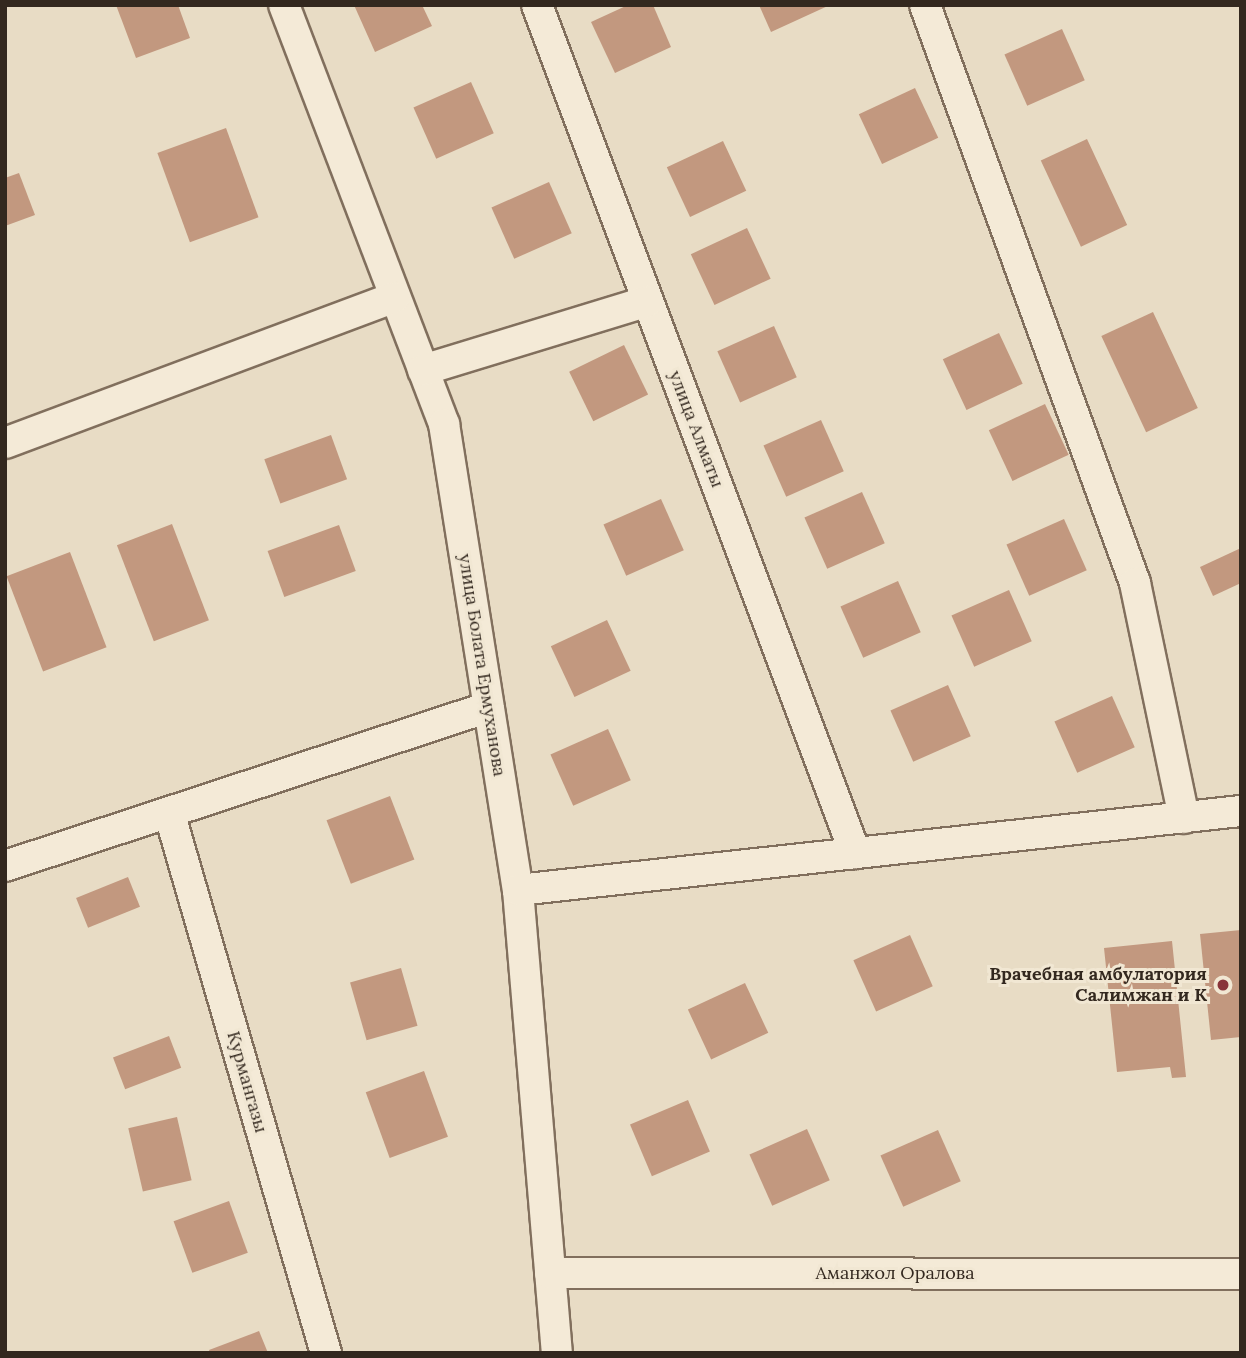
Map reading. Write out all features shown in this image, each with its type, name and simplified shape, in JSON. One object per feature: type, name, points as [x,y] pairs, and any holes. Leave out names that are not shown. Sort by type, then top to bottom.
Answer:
[{"type":"street","name":"улица Болата Ермуханова","points":[[284,5],[444,424],[518,890],[557,1353]]},
{"type":"street","name":"улица Алматы","points":[[537,5],[855,853]]},
{"type":"street","points":[[925,5],[1135,583],[1184,818]]},
{"type":"street","points":[[5,443],[395,297]]},
{"type":"street","points":[[423,370],[648,301]]},
{"type":"street","points":[[5,866],[489,707]]},
{"type":"street","points":[[518,890],[1241,811]]},
{"type":"street","name":"Курмангазы","points":[[169,812],[326,1353]]},
{"type":"street","name":"Аманжол Оралова","points":[[550,1273],[1241,1274]]},
{"type":"building","points":[[116,5],[178,5],[190,38],[136,58]]},
{"type":"building","points":[[354,5],[422,5],[432,26],[375,52]]},
{"type":"building","points":[[628,5],[653,5],[671,47],[615,73],[591,22]]},
{"type":"building","points":[[759,5],[830,5],[771,32]]},
{"type":"building","points":[[1062,29],[1085,80],[1027,106],[1004,55]]},
{"type":"building","points":[[471,82],[494,133],[436,159],[413,108]]},
{"type":"building","points":[[915,88],[938,138],[882,164],[859,114]]},
{"type":"building","points":[[226,128],[258,217],[190,242],[157,153]]},
{"type":"building","points":[[1087,139],[1127,225],[1081,247],[1041,161]]},
{"type":"building","points":[[723,141],[746,191],[690,217],[667,167]]},
{"type":"building","points":[[19,173],[35,215],[5,226],[5,178]]},
{"type":"building","points":[[549,182],[572,233],[514,259],[491,208]]},
{"type":"building","points":[[747,228],[771,279],[714,305],[691,254]]},
{"type":"building","points":[[1153,312],[1198,408],[1146,432],[1101,336]]},
{"type":"building","points":[[774,326],[797,377],[740,402],[717,351]]},
{"type":"building","points":[[999,333],[1023,384],[966,410],[943,359]]},
{"type":"building","points":[[624,345],[648,394],[593,421],[569,372]]},
{"type":"building","points":[[1045,404],[1069,455],[1012,481],[989,430]]},
{"type":"building","points":[[821,420],[844,471],[786,497],[763,446]]},
{"type":"building","points":[[331,435],[347,479],[280,503],[264,459]]},
{"type":"building","points":[[862,492],[885,543],[827,569],[804,518]]},
{"type":"building","points":[[661,499],[684,550],[626,576],[603,525]]},
{"type":"building","points":[[1064,519],[1087,570],[1029,596],[1006,545]]},
{"type":"building","points":[[172,524],[209,620],[154,641],[117,545]]},
{"type":"building","points":[[339,525],[356,571],[284,597],[268,551]]},
{"type":"building","points":[[1241,548],[1241,583],[1213,596],[1200,567]]},
{"type":"building","points":[[70,552],[107,647],[43,672],[7,576]]},
{"type":"building","points":[[898,581],[921,632],[863,658],[840,607]]},
{"type":"building","points":[[1009,590],[1032,641],[974,667],[951,616]]},
{"type":"building","points":[[607,620],[631,671],[574,697],[551,646]]},
{"type":"building","points":[[948,685],[971,736],[913,762],[890,711]]},
{"type":"building","points":[[1112,696],[1135,747],[1077,773],[1054,722]]},
{"type":"building","points":[[608,729],[631,780],[573,806],[550,755]]},
{"type":"building","points":[[390,796],[414,859],[351,884],[327,820]]},
{"type":"building","points":[[128,877],[140,907],[88,928],[76,898]]},
{"type":"building","name":"Врачебная амбулатория Салимжан и К","points":[[1241,930],[1241,1037],[1211,1040],[1200,934]]},
{"type":"building","points":[[910,935],[933,986],[876,1011],[853,960]]},
{"type":"building","points":[[1172,941],[1186,1077],[1172,1078],[1170,1067],[1117,1072],[1104,948]]},
{"type":"building","points":[[401,968],[418,1026],[367,1040],[350,983]]},
{"type":"building","points":[[745,983],[768,1033],[711,1059],[688,1010]]},
{"type":"building","points":[[169,1036],[181,1068],[125,1089],[113,1058]]},
{"type":"building","points":[[424,1071],[448,1137],[390,1158],[366,1092]]},
{"type":"building","points":[[688,1100],[710,1152],[652,1176],[630,1125]]},
{"type":"building","points":[[177,1117],[192,1180],[143,1192],[128,1128]]},
{"type":"building","points":[[807,1129],[830,1180],[772,1206],[749,1155]]},
{"type":"building","points":[[938,1130],[961,1181],[903,1207],[880,1156]]},
{"type":"building","points":[[229,1201],[248,1253],[192,1273],[174,1221]]},
{"type":"building","points":[[259,1331],[268,1353],[210,1353],[209,1350]]},
{"type":"place","name":"Врачебная амбулатория Салимжан и К","points":[[1223,985]]}]
